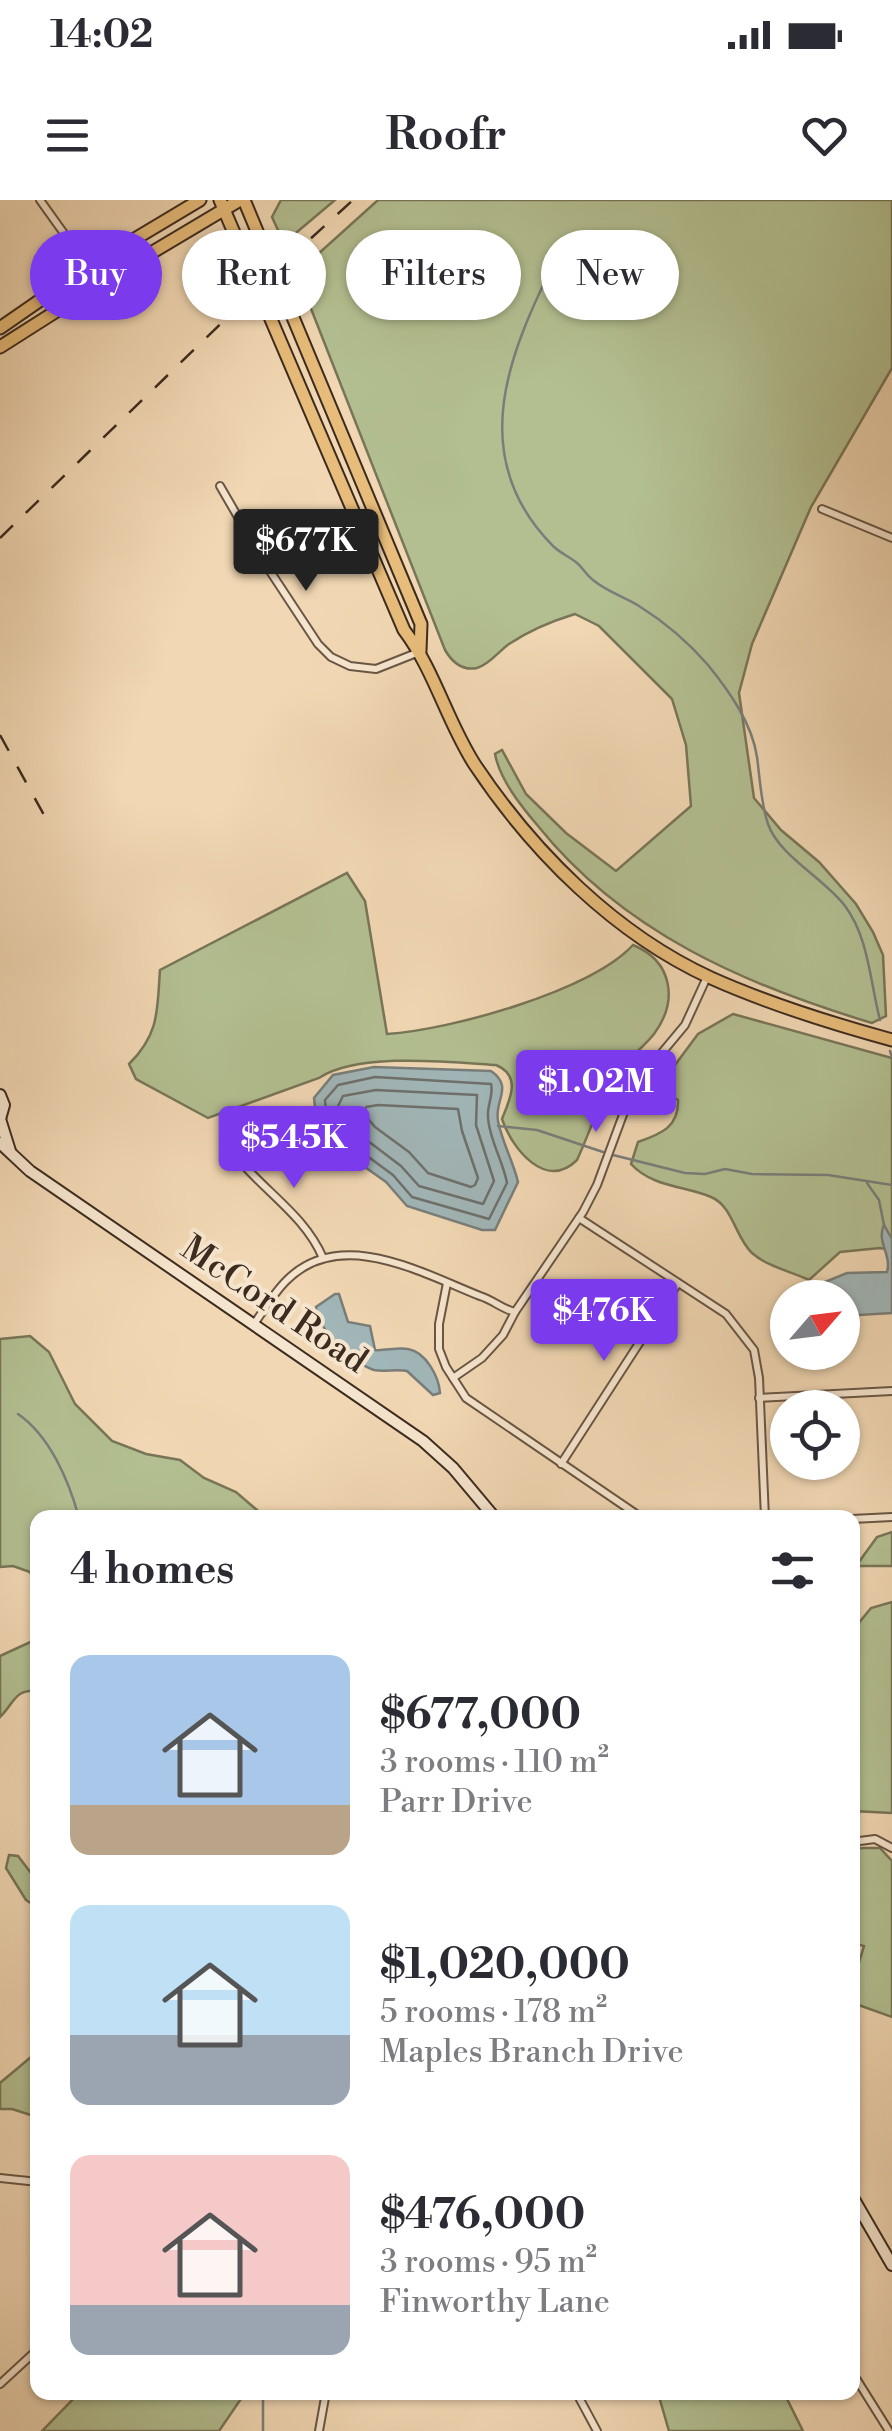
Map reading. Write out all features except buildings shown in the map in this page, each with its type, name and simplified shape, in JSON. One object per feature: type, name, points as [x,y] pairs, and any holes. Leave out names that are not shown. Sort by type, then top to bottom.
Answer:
[{"type":"main road","points":[[150,230],[200,200]]},
{"type":"main road","points":[[0,347],[222,204],[242,200],[422,624],[420,651]]},
{"type":"main road","points":[[222,204],[404,630],[420,651],[472,760],[532,840],[618,918],[708,976],[799,1012],[892,1040]]},
{"type":"main road","points":[[0,332],[30,310]]},
{"type":"street","points":[[40,200],[61,230]]},
{"type":"street","points":[[220,486],[264,562],[331,658],[350,666],[376,669],[420,651]]},
{"type":"street","points":[[822,509],[892,538]]},
{"type":"street","points":[[452,1378],[492,1348],[579,1218],[597,1185],[627,1104],[685,1025],[708,976]]},
{"type":"street","points":[[0,1094],[4,1105],[0,1119],[10,1151]]},
{"type":"street","name":"McCord Road","points":[[0,1143],[30,1171],[423,1441],[454,1468],[488,1510]]},
{"type":"street","points":[[228,1146],[244,1168],[309,1229],[323,1258]]},
{"type":"street","points":[[579,1218],[726,1314],[754,1350],[766,1510]]},
{"type":"street","points":[[254,1324],[286,1281],[323,1258],[348,1254],[370,1256],[515,1312]]},
{"type":"street","points":[[447,1283],[439,1348],[466,1398],[630,1510]]},
{"type":"street","points":[[560,1464],[678,1283]]},
{"type":"street","points":[[759,1398],[892,1391]]},
{"type":"street","points":[[860,1519],[892,1517]]},
{"type":"street","points":[[860,1841],[876,1839],[892,1848]]},
{"type":"street","points":[[0,2178],[30,2181]]},
{"type":"street","points":[[860,2210],[892,2265]]},
{"type":"street","points":[[0,2384],[30,2356]]},
{"type":"street","points":[[860,2385],[889,2431]]},
{"type":"street","points":[[319,2431],[325,2400]]},
{"type":"street","points":[[580,2400],[597,2431]]},
{"type":"green space","points":[[281,200],[335,200],[299,230],[278,230],[272,217]]},
{"type":"green space","points":[[378,200],[892,200],[892,368],[811,507],[752,644],[739,693],[754,798],[781,830],[819,862],[856,904],[873,932],[883,955],[886,1016],[872,1023],[825,1008],[689,950],[608,896],[572,863],[512,792],[495,754],[502,750],[526,794],[566,833],[616,871],[691,806],[686,745],[672,699],[599,626],[575,614],[525,634],[477,668],[458,665],[451,658],[315,320],[326,320],[326,247]]},
{"type":"green space","points":[[347,873],[365,901],[387,1034],[446,1025],[518,1005],[586,978],[633,945],[656,961],[668,983],[662,1021],[616,1074],[577,1160],[554,1171],[542,1169],[522,1153],[502,1119],[512,1089],[509,1075],[496,1065],[405,1061],[357,1065],[208,1118],[136,1079],[129,1064],[152,1031],[160,970]]},
{"type":"green space","points":[[733,1014],[892,1058],[892,1250],[840,1252],[809,1280],[752,1253],[718,1201],[659,1182],[631,1164],[638,1142],[672,1123],[678,1100],[658,1088],[698,1034]]},
{"type":"green space","points":[[30,1336],[49,1352],[75,1404],[112,1441],[146,1454],[180,1460],[204,1478],[236,1492],[257,1510],[30,1510],[30,1572],[13,1566],[0,1567],[0,1339]]},
{"type":"green space","points":[[892,1532],[892,1566],[860,1566],[860,1560],[877,1537]]},
{"type":"green space","points":[[892,1602],[892,1813],[860,1811],[860,1621],[871,1608]]},
{"type":"green space","points":[[30,1642],[30,1691],[19,1695],[0,1717],[0,1656]]},
{"type":"green space","points":[[860,1848],[880,1848],[892,1861],[892,2017],[860,2006],[860,1959],[864,1946],[860,1945]]},
{"type":"green space","points":[[9,1855],[18,1856],[30,1872],[30,1903],[26,1900],[6,1868]]},
{"type":"green space","points":[[30,2058],[30,2115],[0,2109],[0,2083]]},
{"type":"green space","points":[[71,2400],[240,2400],[219,2431],[42,2431]]},
{"type":"green space","points":[[660,2400],[788,2400],[803,2431],[669,2431]]},
{"type":"water","points":[[374,1067],[491,1071],[498,1077],[502,1088],[498,1121],[518,1182],[495,1230],[482,1230],[407,1206],[386,1182],[348,1155],[316,1116],[314,1098],[333,1075]]},
{"type":"water","points":[[884,1225],[892,1239],[892,1313],[860,1315],[860,1280],[830,1280],[847,1273],[887,1272]]},
{"type":"water","points":[[339,1294],[348,1322],[370,1326],[375,1350],[415,1351],[426,1360],[440,1393],[433,1395],[407,1371],[374,1370],[347,1353],[329,1335],[316,1307]]},
{"type":"waterway","points":[[541,290],[511,366],[504,403],[503,440],[509,476],[526,512],[553,546],[598,584],[639,606],[675,633],[708,665],[731,697],[754,744],[768,824],[782,847],[836,896],[853,919],[864,946],[880,1020]]},
{"type":"waterway","points":[[890,1051],[892,1057]]},
{"type":"waterway","points":[[498,1126],[537,1130],[603,1152]]},
{"type":"waterway","points":[[613,1155],[685,1173],[725,1169],[752,1174],[828,1175],[892,1185]]},
{"type":"waterway","points":[[867,1183],[879,1200],[884,1225]]},
{"type":"waterway","points":[[18,1414],[40,1434],[57,1460],[77,1510]]},
{"type":"waterway","points":[[263,2400],[263,2431]]},
{"type":"railway","points":[[0,538],[353,200]]},
{"type":"railway","points":[[0,735],[44,815]]}]
